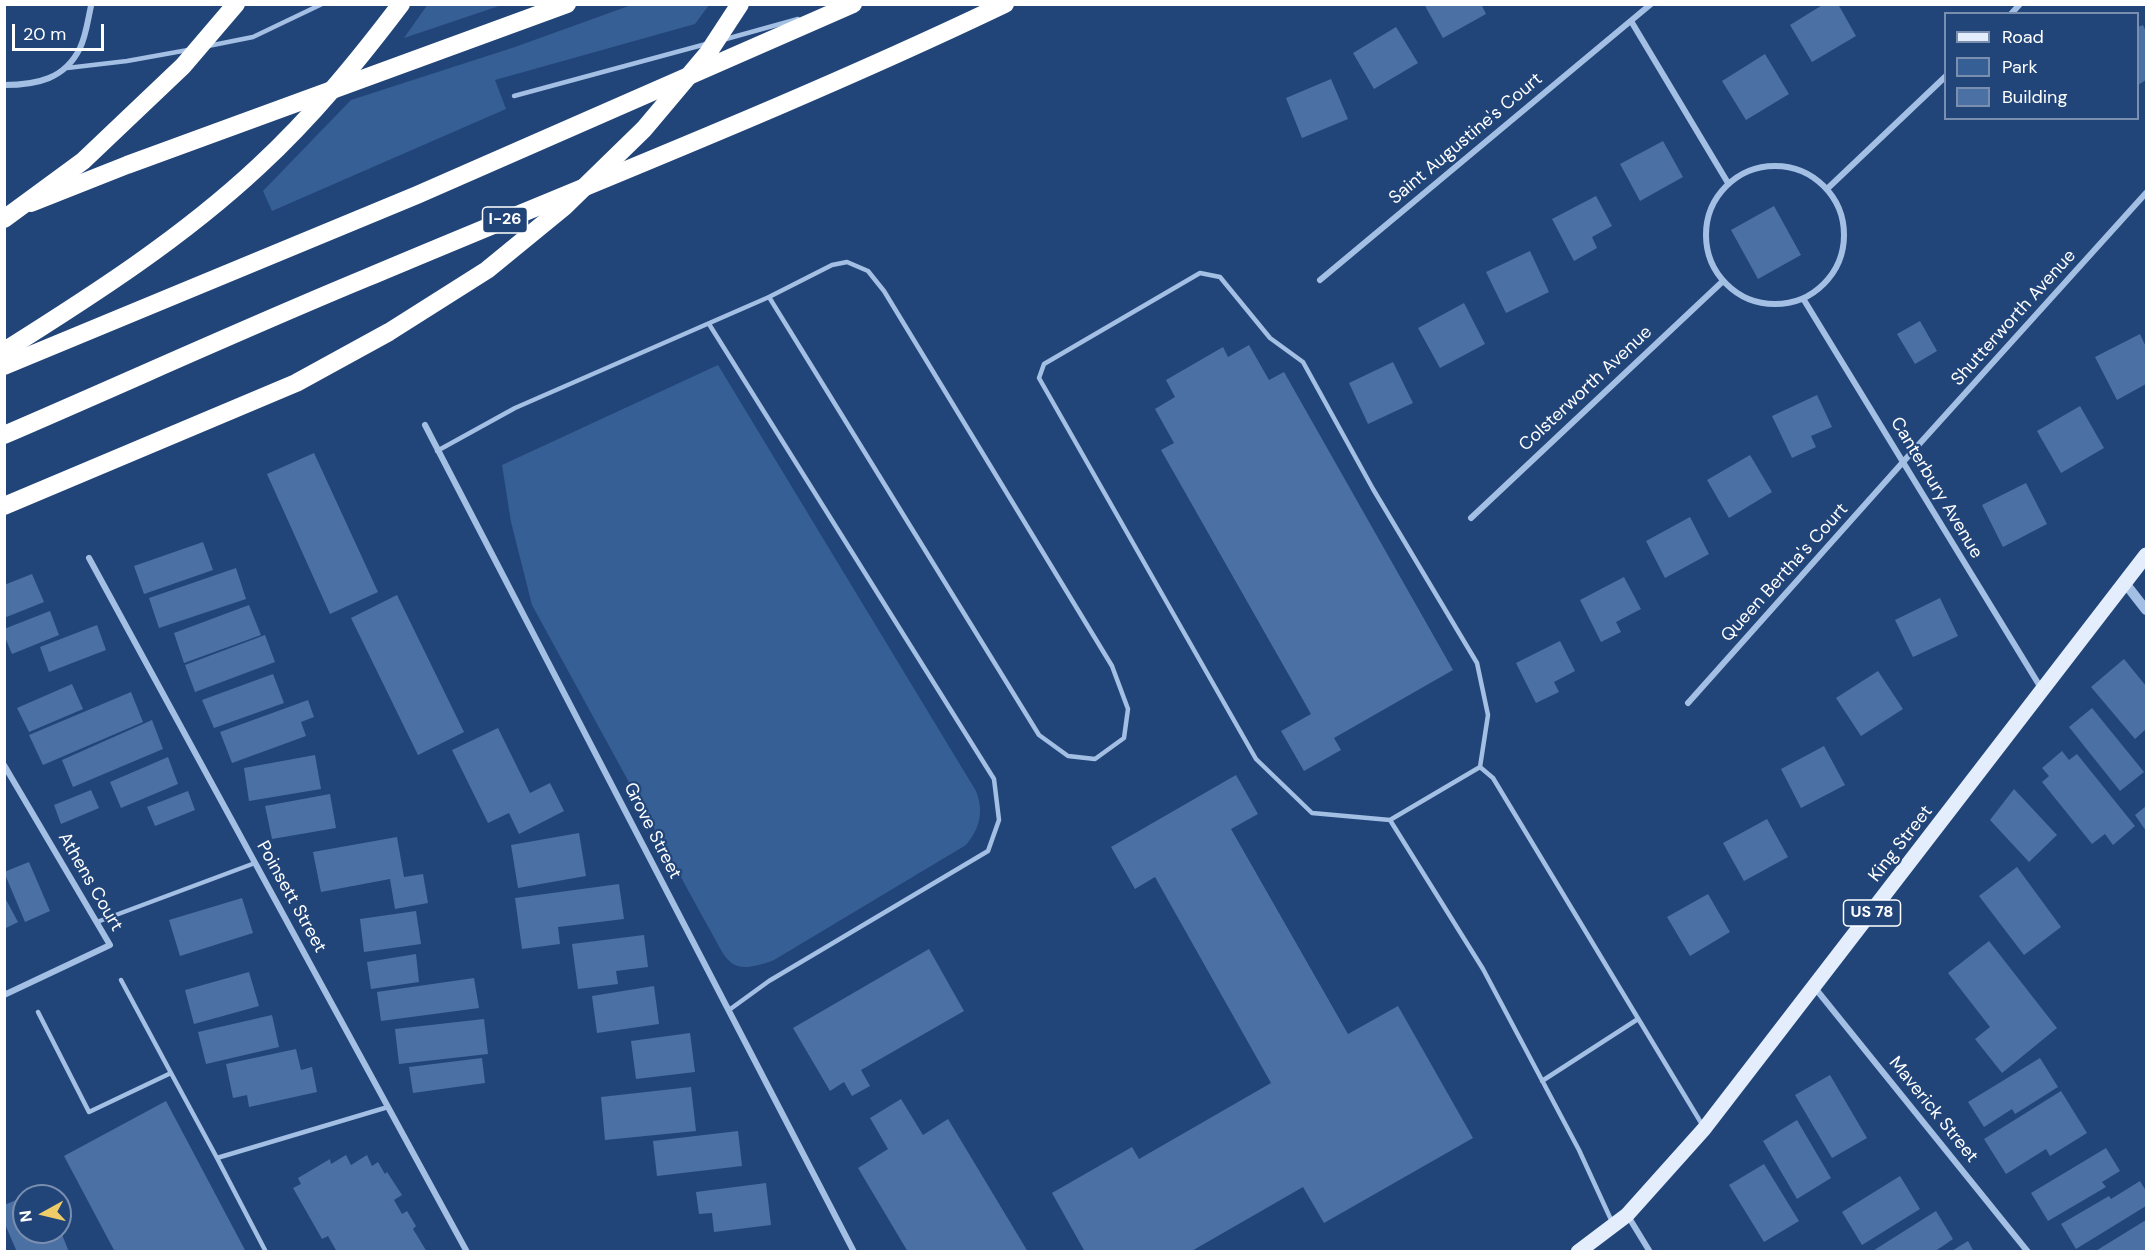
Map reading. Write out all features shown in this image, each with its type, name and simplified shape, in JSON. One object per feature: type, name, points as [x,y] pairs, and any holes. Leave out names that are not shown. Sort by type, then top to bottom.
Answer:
[{"type":"highway","points":[[4,219],[83,161],[183,66],[236,4]]},
{"type":"highway","points":[[4,351],[89,298],[186,228],[259,166],[315,111],[366,51],[400,4]]},
{"type":"highway","points":[[4,213],[401,63],[567,4]]},
{"type":"highway","points":[[4,506],[296,382],[390,332],[487,270],[564,207],[644,129],[708,53],[740,4]]},
{"type":"highway","points":[[4,366],[417,195],[852,4]]},
{"type":"highway","name":"I-26","points":[[4,435],[363,279],[654,159],[952,30],[1005,4]]},
{"type":"main road","name":"King Street","points":[[1578,1251],[1627,1215],[1704,1129],[1815,988],[2146,555]]},
{"type":"street","name":"Saint Augustine's Court","points":[[1320,280],[1651,4]]},
{"type":"street","points":[[4,85],[51,79],[66,68],[81,47],[91,6]]},
{"type":"street","points":[[1631,21],[1728,183]]},
{"type":"street","points":[[1827,189],[1944,78]]},
{"type":"street","points":[[1773,165],[1797,169],[1827,189],[1835,199],[1843,222],[1841,258],[1821,289],[1804,300],[1788,305],[1752,302],[1722,282],[1714,272],[1705,249],[1708,213],[1728,183],[1738,175],[1773,165]]},
{"type":"street","name":"Shutterworth Avenue","points":[[1903,462],[2146,193]]},
{"type":"street","name":"Colsterworth Avenue","points":[[1471,518],[1722,282]]},
{"type":"street","name":"Canterbury Avenue","points":[[1804,300],[2043,691]]},
{"type":"street","name":"Grove Street","points":[[424,425],[854,1251]]},
{"type":"street","name":"Queen Bertha's Court","points":[[1688,703],[1903,462]]},
{"type":"street","name":"Poinsett Street","points":[[89,558],[467,1251]]},
{"type":"street","points":[[2125,583],[2146,610]]},
{"type":"street","name":"Athens Court","points":[[4,765],[110,945],[4,995]]},
{"type":"street","name":"Maverick Street","points":[[1815,988],[2028,1251]]},
{"type":"street","points":[[1627,1215],[1650,1251]]},
{"type":"lane","points":[[66,68],[128,61],[253,37],[322,4]]},
{"type":"lane","points":[[514,96],[852,4]]},
{"type":"lane","points":[[437,451],[515,408],[769,297],[832,265],[847,262],[867,271],[879,284],[1112,666],[1128,709],[1124,738],[1095,759],[1068,756],[1039,735],[769,297]]},
{"type":"lane","points":[[1200,273],[1220,277],[1270,338],[1303,362],[1373,489],[1477,663],[1488,716],[1480,767],[1390,820],[1312,813],[1256,759],[1040,378],[1044,364],[1200,273]]},
{"type":"lane","points":[[709,324],[994,779],[999,820],[988,851],[770,981],[729,1010]]},
{"type":"lane","points":[[1480,767],[1494,778],[1704,1129]]},
{"type":"lane","points":[[1390,820],[1482,969],[1579,1150],[1614,1226]]},
{"type":"lane","points":[[97,922],[255,863]]},
{"type":"lane","points":[[121,980],[266,1251]]},
{"type":"lane","points":[[38,1012],[89,1112],[171,1073]]},
{"type":"lane","points":[[1542,1080],[1638,1019]]},
{"type":"lane","points":[[217,1158],[388,1107]]},
{"type":"green space","points":[[428,4],[502,4],[502,5],[404,38]]},
{"type":"green space","points":[[634,4],[709,5],[695,24],[495,80],[506,109],[272,211],[263,191],[351,100],[515,47]]},
{"type":"green space","points":[[718,365],[976,791],[980,806],[975,832],[966,845],[774,960],[747,967],[731,962],[719,947],[532,605],[511,522],[502,465]]},
{"type":"building","points":[[1424,4],[1481,4],[1486,14],[1443,38]]},
{"type":"building","points":[[1824,4],[1838,4],[1856,36],[1812,62],[1790,25]]},
{"type":"building","points":[[2143,25],[2146,32],[2146,80],[2139,84],[2139,27]]},
{"type":"building","points":[[1396,27],[1418,63],[1374,89],[1353,53]]},
{"type":"building","points":[[1765,54],[1789,94],[1746,120],[1722,81]]},
{"type":"building","points":[[1331,79],[1348,119],[1302,138],[1286,98]]},
{"type":"building","points":[[1663,141],[1683,177],[1640,201],[1620,164]]},
{"type":"building","points":[[1596,196],[1612,226],[1592,237],[1597,248],[1574,261],[1552,219]]},
{"type":"building","points":[[1774,206],[1801,255],[1758,279],[1731,230]]},
{"type":"building","points":[[1530,251],[1549,292],[1506,313],[1486,272]]},
{"type":"building","points":[[1464,303],[1485,344],[1440,368],[1418,328]]},
{"type":"building","points":[[1920,321],[1937,351],[1915,364],[1897,334]]},
{"type":"building","points":[[2140,334],[2146,347],[2146,384],[2117,400],[2095,357]]},
{"type":"building","points":[[1249,345],[1269,380],[1284,372],[1453,670],[1334,738],[1341,750],[1304,771],[1281,731],[1311,714],[1161,450],[1174,443],[1155,409],[1175,397],[1166,380],[1223,347],[1228,357]]},
{"type":"building","points":[[1393,362],[1413,403],[1368,424],[1349,383]]},
{"type":"building","points":[[1817,395],[1832,427],[1811,436],[1816,447],[1792,458],[1772,416]]},
{"type":"building","points":[[2080,406],[2104,448],[2061,473],[2037,431]]},
{"type":"building","points":[[314,453],[378,592],[330,614],[267,474]]},
{"type":"building","points":[[1750,455],[1772,492],[1729,518],[1707,480]]},
{"type":"building","points":[[2026,483],[2047,524],[2003,547],[1982,505]]},
{"type":"building","points":[[1690,517],[1709,554],[1665,578],[1646,541]]},
{"type":"building","points":[[203,542],[213,570],[144,594],[134,566]]},
{"type":"building","points":[[236,568],[246,599],[159,628],[149,598]]},
{"type":"building","points":[[32,574],[44,602],[4,618],[4,585]]},
{"type":"building","points":[[1624,577],[1641,609],[1616,622],[1621,632],[1601,642],[1580,600]]},
{"type":"building","points":[[397,595],[464,732],[418,755],[351,618]]},
{"type":"building","points":[[1940,598],[1958,636],[1913,657],[1895,620]]},
{"type":"building","points":[[249,605],[261,635],[184,663],[174,633]]},
{"type":"building","points":[[50,611],[59,635],[12,654],[4,635],[4,629]]},
{"type":"building","points":[[97,625],[106,650],[49,672],[40,647]]},
{"type":"building","points":[[265,635],[275,662],[195,692],[185,665]]},
{"type":"building","points":[[1560,641],[1575,671],[1554,682],[1559,692],[1536,703],[1516,663]]},
{"type":"building","points":[[2124,659],[2146,686],[2146,729],[2135,739],[2091,687]]},
{"type":"building","points":[[1878,671],[1903,709],[1861,736],[1836,698]]},
{"type":"building","points":[[273,674],[284,703],[214,728],[202,700]]},
{"type":"building","points":[[72,684],[83,709],[29,732],[17,708]]},
{"type":"building","points":[[131,692],[143,722],[43,765],[29,735]]},
{"type":"building","points":[[308,700],[314,717],[301,722],[306,736],[232,763],[220,732]]},
{"type":"building","points":[[2092,708],[2144,772],[2120,791],[2069,727]]},
{"type":"building","points":[[152,720],[163,749],[73,787],[62,760]]},
{"type":"building","points":[[498,728],[530,793],[550,783],[564,811],[519,834],[509,813],[488,823],[452,750]]},
{"type":"building","points":[[1824,746],[1845,785],[1801,808],[1781,769]]},
{"type":"building","points":[[2062,751],[2069,760],[2077,754],[2135,826],[2113,845],[2105,834],[2092,844],[2042,782],[2049,776],[2042,768]]},
{"type":"building","points":[[315,755],[321,789],[249,801],[244,768]]},
{"type":"building","points":[[168,757],[178,784],[121,808],[110,782]]},
{"type":"building","points":[[1236,775],[1258,814],[1231,829],[1348,1034],[1398,1006],[1473,1138],[1324,1223],[1303,1187],[1190,1252],[1085,1252],[1052,1193],[1132,1147],[1139,1159],[1271,1083],[1155,877],[1135,889],[1111,847]]},
{"type":"building","points":[[2014,789],[2057,835],[2029,862],[1990,820]]},
{"type":"building","points":[[91,790],[99,808],[61,824],[54,805]]},
{"type":"building","points":[[188,791],[195,810],[155,826],[147,807]]},
{"type":"building","points":[[330,794],[336,828],[272,839],[265,806]]},
{"type":"building","points":[[2146,806],[2146,831],[2135,815]]},
{"type":"building","points":[[1767,819],[1788,857],[1744,881],[1723,843]]},
{"type":"building","points":[[579,833],[586,876],[518,888],[511,845]]},
{"type":"building","points":[[397,837],[404,877],[423,874],[428,903],[395,909],[390,879],[321,892],[313,852]]},
{"type":"building","points":[[29,862],[50,911],[25,922],[4,872]]},
{"type":"building","points":[[2017,867],[2061,927],[2024,955],[1979,896]]},
{"type":"building","points":[[619,884],[624,919],[558,927],[560,944],[522,949],[515,898]]},
{"type":"building","points":[[1708,894],[1730,932],[1690,956],[1667,917]]},
{"type":"building","points":[[4,896],[18,922],[4,929]]},
{"type":"building","points":[[242,898],[253,933],[180,956],[169,920]]},
{"type":"building","points":[[416,911],[421,944],[364,952],[360,919]]},
{"type":"building","points":[[644,935],[648,967],[616,971],[618,984],[578,989],[572,944]]},
{"type":"building","points":[[1989,941],[2057,1028],[2002,1073],[1975,1039],[1990,1027],[1948,973]]},
{"type":"building","points":[[929,949],[964,1011],[861,1070],[870,1086],[852,1096],[844,1082],[830,1091],[793,1028]]},
{"type":"building","points":[[416,954],[419,982],[371,989],[367,962]]},
{"type":"building","points":[[249,972],[259,1006],[194,1024],[185,990]]},
{"type":"building","points":[[474,978],[479,1008],[381,1021],[377,992]]},
{"type":"building","points":[[654,986],[659,1024],[597,1033],[592,996]]},
{"type":"building","points":[[272,1015],[279,1047],[206,1064],[198,1032]]},
{"type":"building","points":[[484,1019],[488,1054],[399,1064],[395,1029]]},
{"type":"building","points":[[690,1033],[695,1072],[636,1079],[631,1041]]},
{"type":"building","points":[[296,1049],[301,1070],[312,1067],[317,1092],[249,1107],[247,1095],[233,1098],[226,1064]]},
{"type":"building","points":[[482,1058],[485,1083],[413,1093],[409,1067]]},
{"type":"building","points":[[2040,1058],[2058,1087],[2015,1114],[2012,1109],[1984,1127],[1968,1102]]},
{"type":"building","points":[[1830,1075],[1867,1138],[1832,1158],[1795,1095]]},
{"type":"building","points":[[691,1087],[696,1131],[605,1140],[601,1097]]},
{"type":"building","points":[[2061,1091],[2087,1133],[2050,1156],[2046,1149],[2006,1174],[1984,1139]]},
{"type":"building","points":[[901,1099],[923,1135],[948,1119],[1028,1252],[908,1252],[858,1168],[888,1149],[870,1118]]},
{"type":"building","points":[[166,1101],[246,1252],[115,1252],[64,1156]]},
{"type":"building","points":[[1797,1120],[1831,1178],[1797,1199],[1763,1141]]},
{"type":"building","points":[[738,1131],[742,1166],[657,1176],[653,1141]]},
{"type":"building","points":[[2106,1148],[2120,1171],[2102,1182],[2106,1187],[2048,1221],[2031,1193]]},
{"type":"building","points":[[346,1155],[351,1165],[367,1155],[372,1166],[378,1162],[385,1174],[387,1172],[402,1195],[394,1200],[402,1214],[407,1211],[416,1226],[413,1229],[427,1252],[337,1252],[328,1236],[322,1239],[293,1188],[301,1184],[298,1178],[330,1159],[331,1164]]},
{"type":"building","points":[[1764,1164],[1799,1221],[1764,1242],[1729,1185]]},
{"type":"building","points":[[1900,1176],[1920,1209],[1862,1245],[1842,1212]]},
{"type":"building","points":[[2140,1181],[2146,1191],[2146,1206],[2076,1249],[2061,1224],[2109,1196],[2111,1199]]},
{"type":"building","points":[[766,1183],[771,1225],[714,1232],[712,1213],[699,1214],[696,1192]]},
{"type":"building","points":[[12,1202],[12,1240],[4,1222],[4,1205]]},
{"type":"building","points":[[1936,1211],[1953,1239],[1934,1252],[1871,1252]]},
{"type":"building","points":[[2146,1220],[2146,1252],[2094,1252]]},
{"type":"building","points":[[1968,1241],[1974,1252],[1950,1252]]},
{"type":"building","points":[[14,1244],[66,1244],[69,1252],[17,1252]]}]
